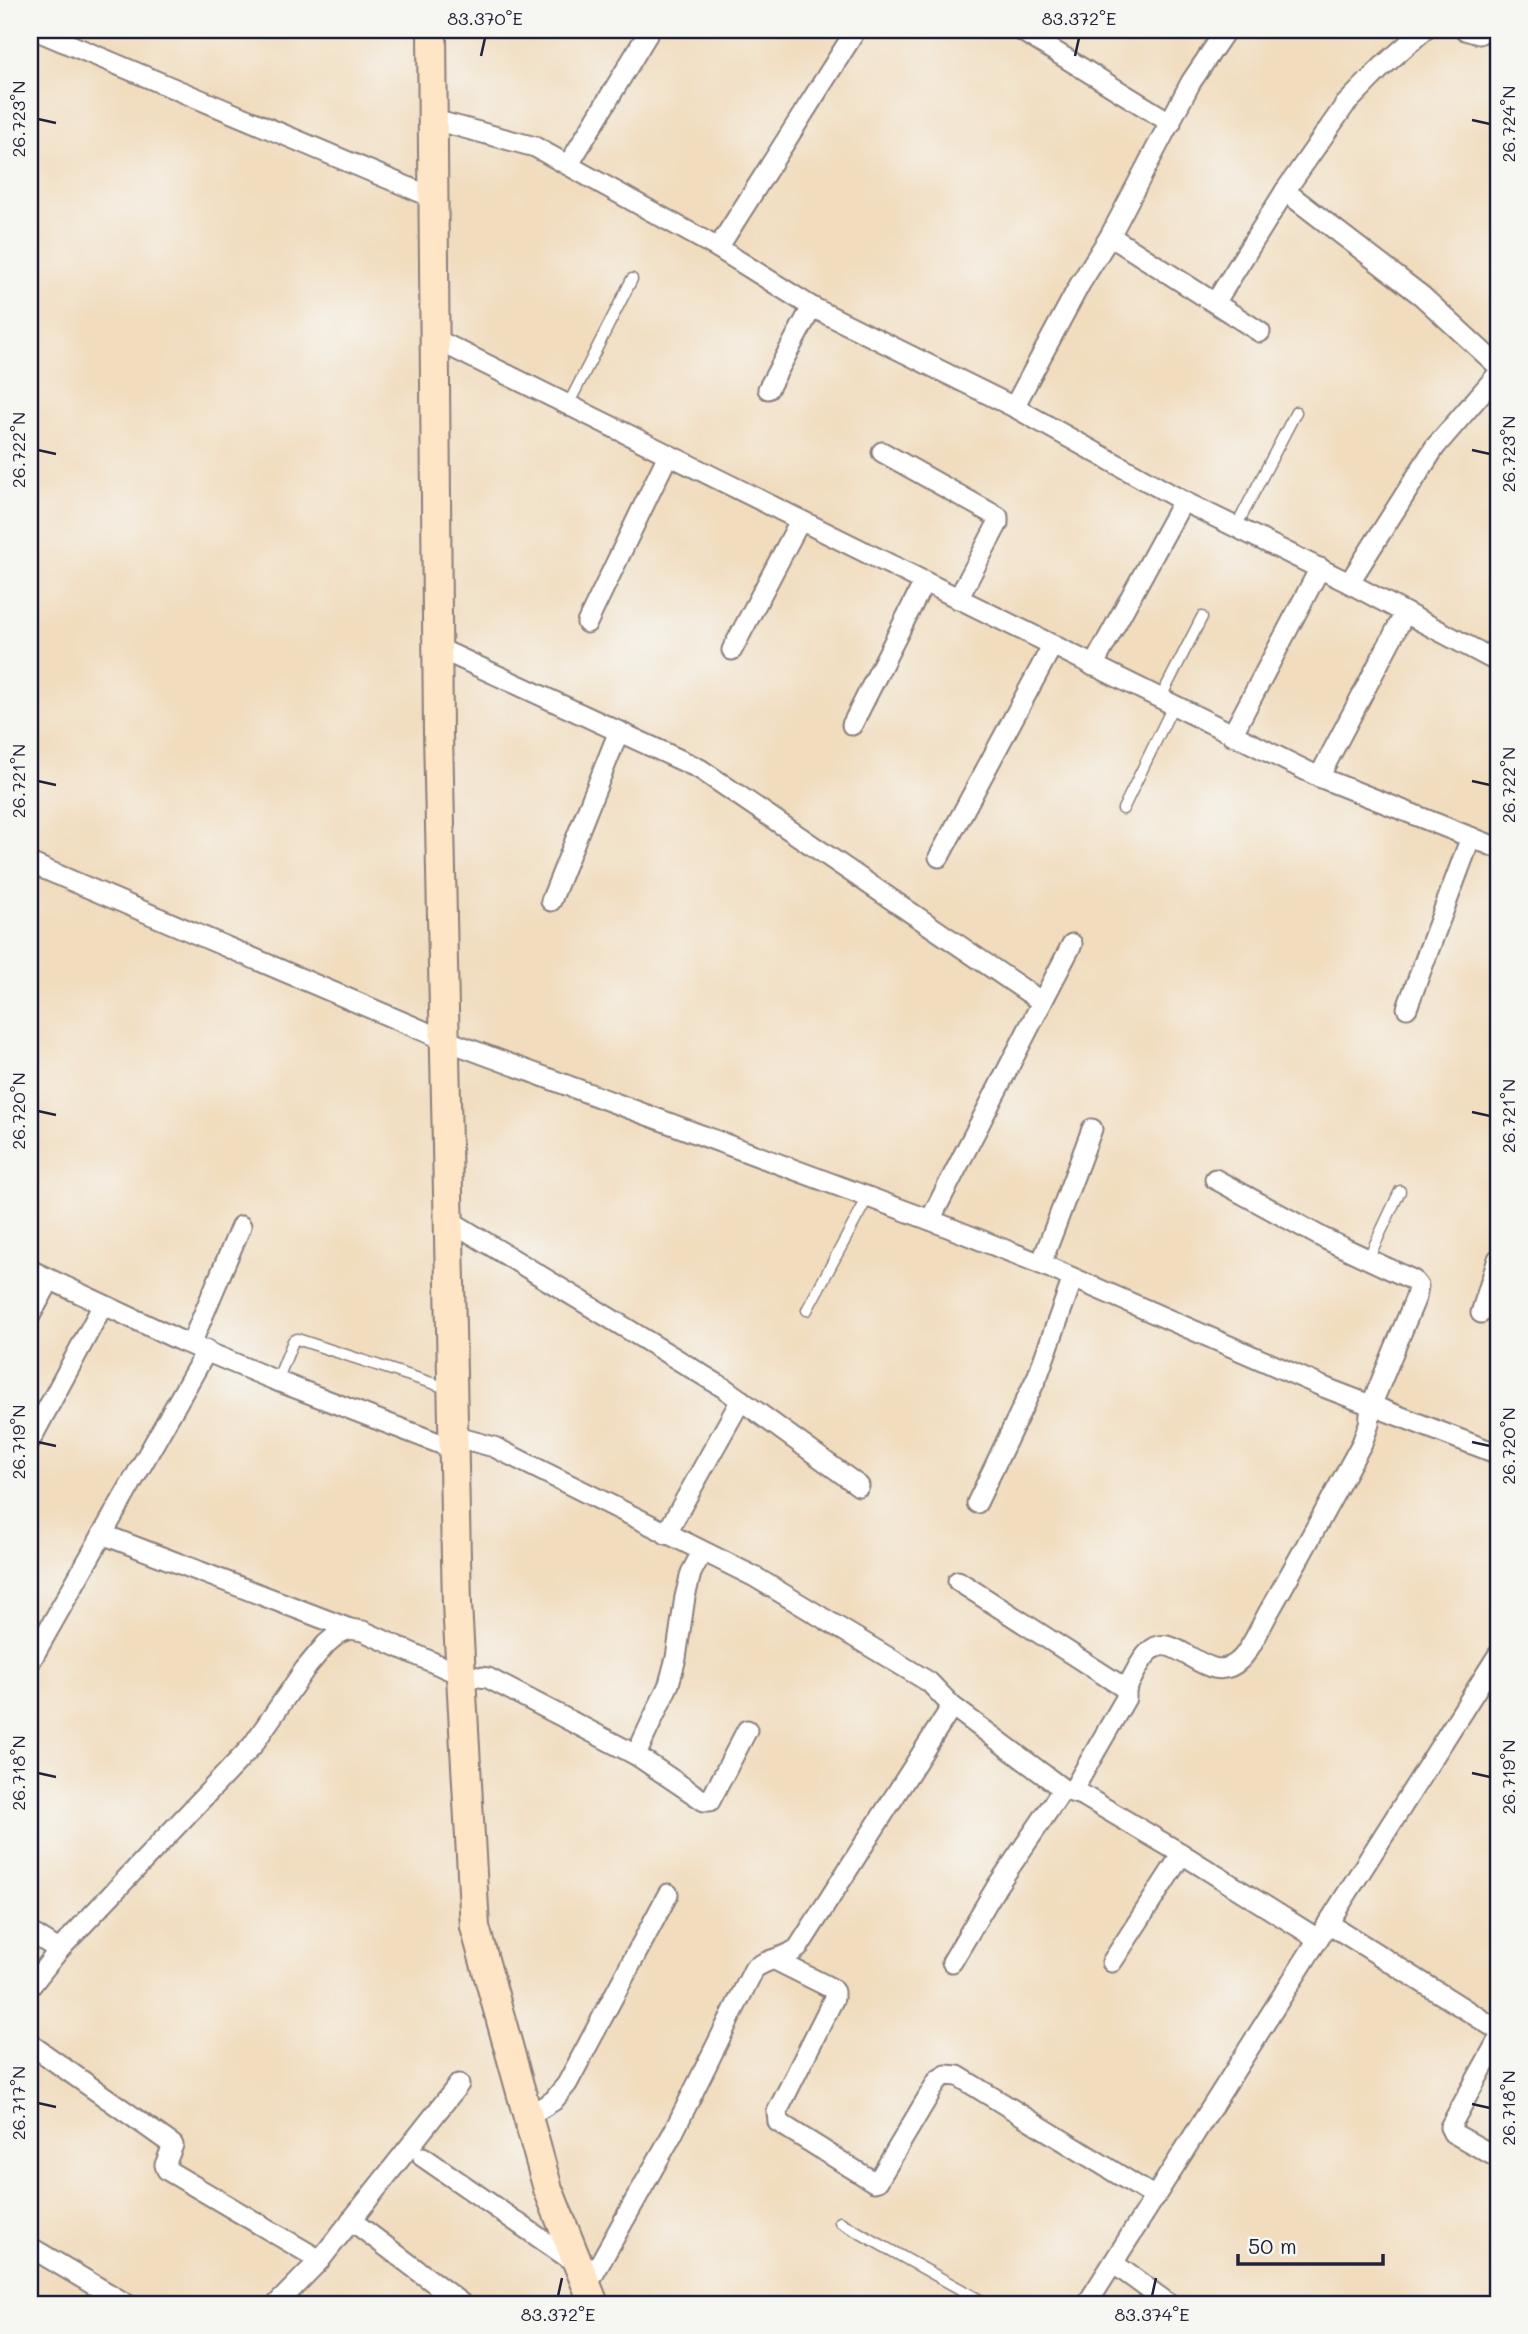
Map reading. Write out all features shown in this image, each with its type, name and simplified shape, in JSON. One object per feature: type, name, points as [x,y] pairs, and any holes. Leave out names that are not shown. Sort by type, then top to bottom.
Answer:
[{"type":"street","points":[[35,30],[434,198]]},
{"type":"street","points":[[432,30],[438,648],[452,1390],[457,1604],[475,1927],[548,2189],[586,2285]]},
{"type":"street","points":[[569,164],[650,30]]},
{"type":"street","points":[[718,248],[856,30]]},
{"type":"street","points":[[1020,30],[1171,122]]},
{"type":"street","points":[[1014,407],[1080,284],[1110,236],[1191,82],[1226,30]]},
{"type":"street","points":[[1215,303],[1286,191],[1345,105],[1424,30]]},
{"type":"street","points":[[1465,30],[1471,34],[1486,30]]},
{"type":"street","points":[[434,120],[535,147],[569,164],[718,248],[812,307],[1014,407],[1183,501],[1320,568],[1498,662]]},
{"type":"street","points":[[1286,191],[1422,296],[1498,366]]},
{"type":"street","points":[[1110,236],[1260,332]]},
{"type":"street","points":[[768,389],[812,307]]},
{"type":"street","points":[[435,339],[1231,735],[1319,777],[1498,848]]},
{"type":"street","points":[[1349,583],[1435,447],[1498,374]]},
{"type":"street","points":[[882,452],[998,517],[998,523],[958,599]]},
{"type":"street","points":[[587,623],[668,455]]},
{"type":"street","points":[[1093,666],[1183,501]]},
{"type":"street","points":[[732,650],[800,521]]},
{"type":"street","points":[[1231,735],[1320,568]]},
{"type":"street","points":[[852,725],[924,582]]},
{"type":"street","points":[[1319,777],[1405,613]]},
{"type":"street","points":[[939,857],[1052,646]]},
{"type":"street","points":[[438,648],[699,769],[1042,1002]]},
{"type":"street","points":[[551,901],[618,732]]},
{"type":"street","points":[[1407,1009],[1471,837]]},
{"type":"street","points":[[30,863],[445,1041],[930,1220],[1041,1264],[1371,1406],[1498,1454]]},
{"type":"street","points":[[930,1220],[1072,944]]},
{"type":"street","points":[[1041,1264],[1092,1129]]},
{"type":"street","points":[[952,1962],[997,1886],[1068,1791],[1126,1698],[1126,1689],[1149,1652],[1158,1646],[1177,1649],[1209,1668],[1225,1669],[1240,1660],[1362,1443],[1369,1424],[1371,1406],[1416,1297],[1418,1286],[1413,1280],[1325,1239],[1215,1179]]},
{"type":"street","points":[[449,1220],[741,1400],[859,1486]]},
{"type":"street","points":[[30,1662],[102,1534],[199,1347],[241,1226]]},
{"type":"street","points":[[1481,1312],[1498,1259]]},
{"type":"street","points":[[30,1270],[277,1381],[454,1442],[494,1447],[755,1577],[929,1682],[952,1706],[1068,1791],[1084,1796],[1182,1854],[1498,2030]]},
{"type":"street","points":[[977,1503],[1038,1376],[1073,1278]]},
{"type":"street","points":[[30,1316],[50,1280]]},
{"type":"street","points":[[30,1441],[103,1304]]},
{"type":"street","points":[[666,1534],[741,1400]]},
{"type":"street","points":[[102,1534],[350,1629],[363,1631],[461,1675],[488,1678],[636,1755],[707,1801],[710,1801],[747,1730]]},
{"type":"street","points":[[636,1755],[668,1684],[676,1658],[691,1573],[702,1552]]},
{"type":"street","points":[[958,1581],[1126,1689]]},
{"type":"street","points":[[30,1987],[59,1950],[252,1746],[304,1670],[326,1644],[350,1629]]},
{"type":"street","points":[[1087,2304],[1498,1655]]},
{"type":"street","points":[[586,2285],[673,2133],[754,1969],[760,1964],[790,1955],[798,1948],[952,1706]]},
{"type":"street","points":[[1112,1962],[1182,1854]]},
{"type":"street","points":[[528,2116],[553,2101],[567,2084],[668,1894]]},
{"type":"street","points":[[30,1932],[59,1950]]},
{"type":"street","points":[[775,1960],[834,1992],[777,2112],[778,2122],[874,2182],[878,2181],[939,2080],[952,2075],[958,2076],[1155,2197]]},
{"type":"street","points":[[1498,2040],[1450,2127],[1453,2133],[1498,2158]]},
{"type":"street","points":[[30,2044],[173,2145],[165,2165],[167,2170],[320,2260]]},
{"type":"street","points":[[277,2304],[320,2260],[459,2084]]},
{"type":"street","points":[[423,2157],[586,2285]]},
{"type":"street","points":[[351,2220],[463,2304]]},
{"type":"street","points":[[30,2247],[126,2304]]},
{"type":"street","points":[[1113,2263],[1169,2304]]},
{"type":"lane","points":[[568,405],[632,279]]},
{"type":"lane","points":[[1236,527],[1296,412]]},
{"type":"lane","points":[[1123,808],[1202,617]]},
{"type":"lane","points":[[1368,1259],[1400,1191]]},
{"type":"lane","points":[[807,1310],[868,1197]]},
{"type":"lane","points":[[277,1381],[293,1341],[297,1339],[452,1390]]},
{"type":"lane","points":[[840,2222],[986,2304]]}]
